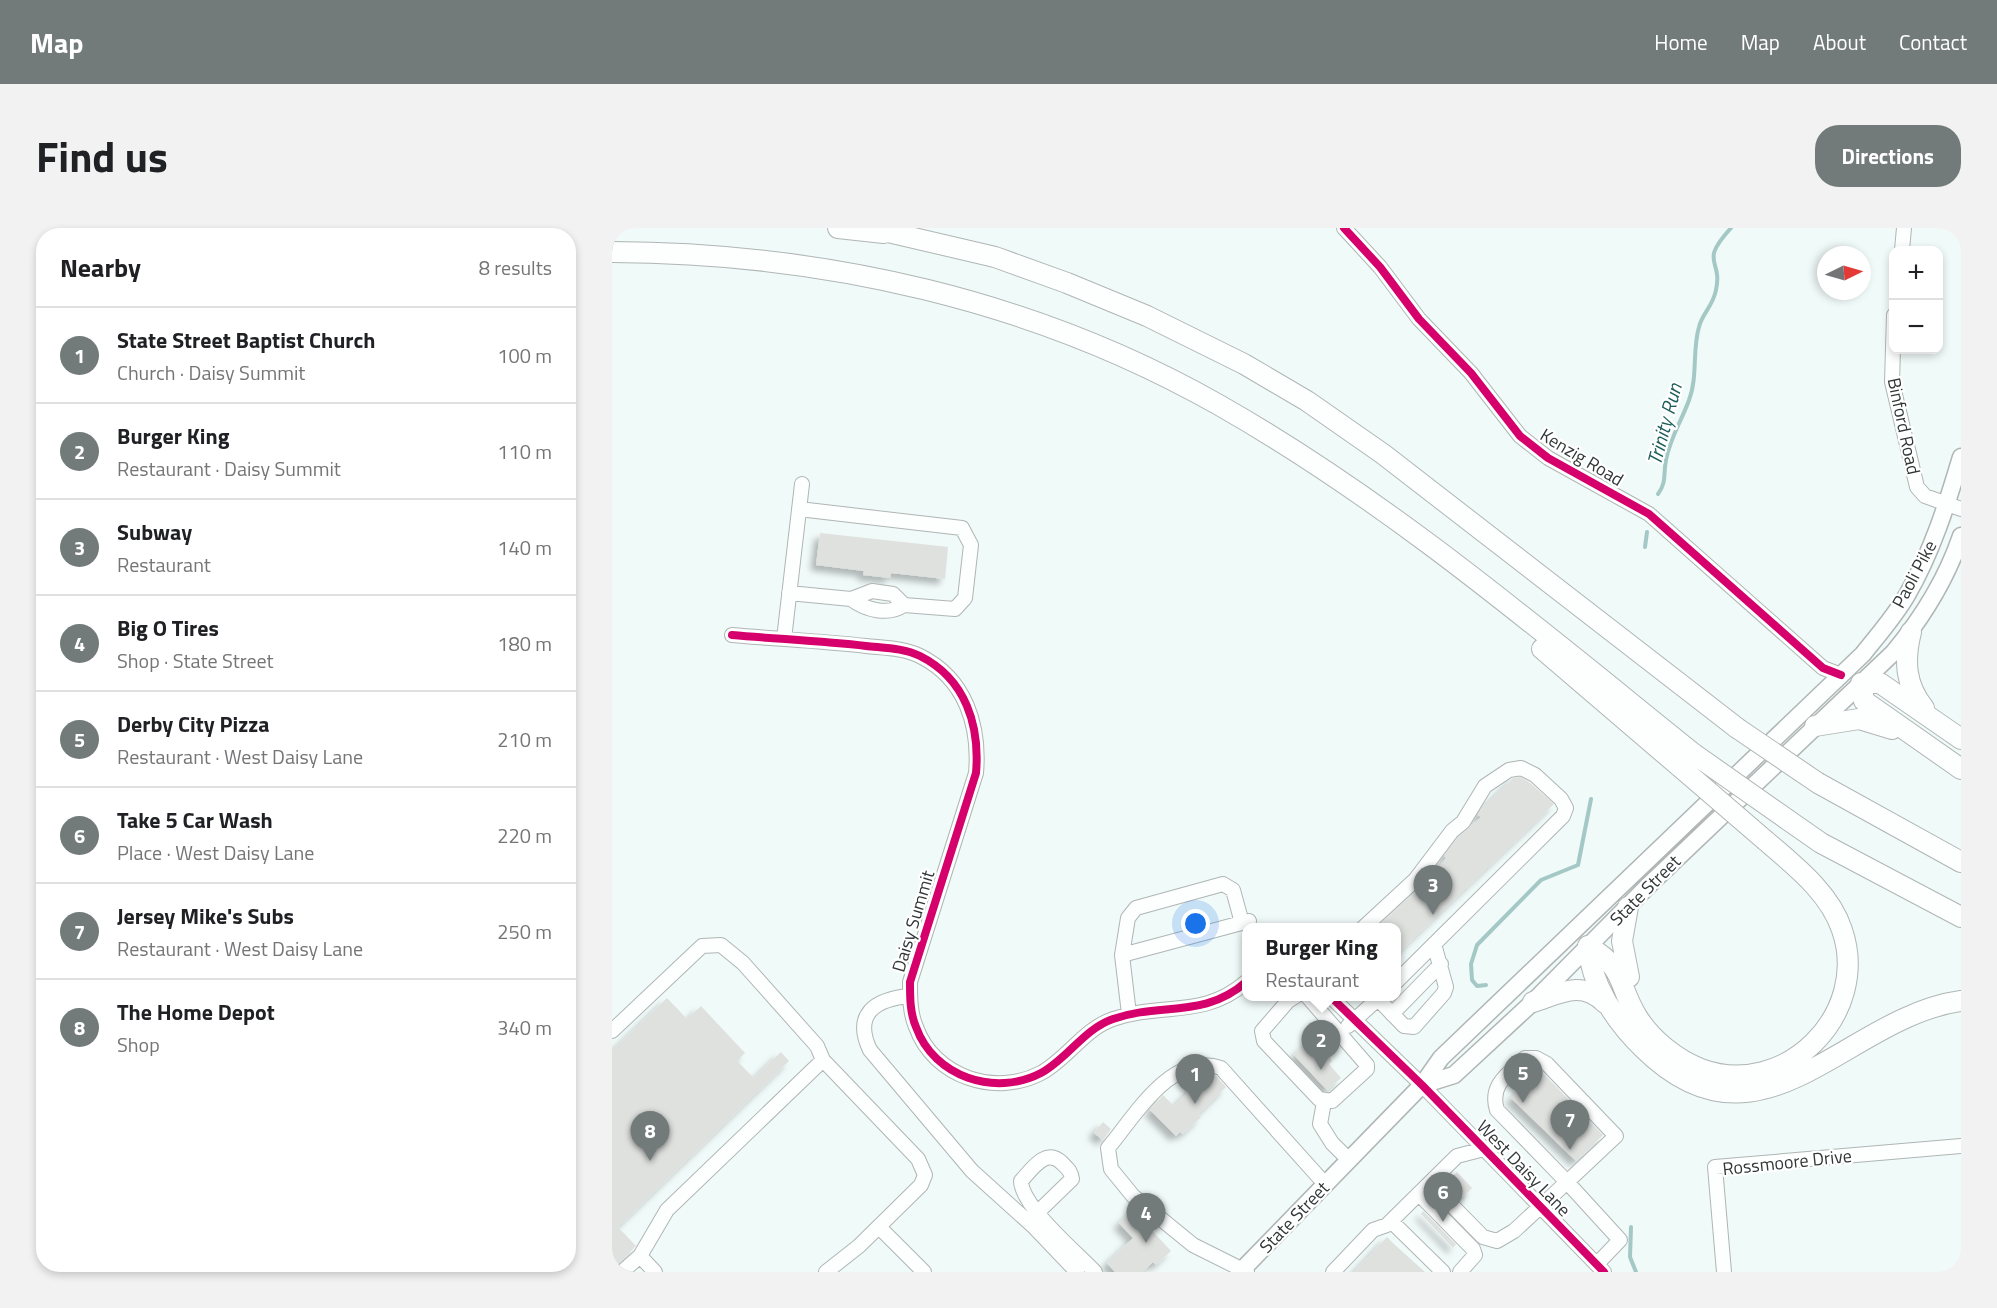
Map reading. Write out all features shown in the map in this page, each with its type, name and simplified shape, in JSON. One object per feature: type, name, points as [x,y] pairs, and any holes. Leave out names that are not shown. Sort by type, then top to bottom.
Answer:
[{"type":"highway","points":[[838,228],[890,234]]},
{"type":"highway","points":[[871,228],[995,257],[1067,283],[1147,316],[1244,364],[1307,401],[1374,447],[1737,728],[1818,783],[1961,862]]},
{"type":"highway","points":[[612,252],[731,256],[816,266],[899,282],[1021,317],[1138,364],[1217,404],[1290,448],[1395,521],[1687,761],[1766,842],[1818,889],[1843,930],[1848,975],[1835,1018],[1807,1051],[1769,1071],[1746,1075],[1724,1074],[1702,1069],[1683,1060],[1651,1033],[1639,1020],[1611,961],[1588,946]]},
{"type":"highway","points":[[1911,632],[1906,669],[1911,690],[1927,711],[1954,733]]},
{"type":"highway","points":[[1954,733],[1880,683],[1861,683],[1864,701],[1961,769]]},
{"type":"highway","points":[[1815,726],[1859,719],[1910,734]]},
{"type":"highway","points":[[1687,761],[1788,820],[1821,843],[1961,917]]},
{"type":"highway","points":[[1628,907],[1622,928],[1622,952],[1651,1033]]},
{"type":"highway","points":[[1588,946],[1594,981],[1623,1026]]},
{"type":"highway","points":[[1533,1002],[1567,989],[1587,991],[1602,1000],[1652,1058],[1687,1082],[1719,1091],[1751,1092],[1795,1080],[1904,1018],[1961,1001]]},
{"type":"main road","name":"Paoli Pike","points":[[1841,675],[1863,654],[1906,597],[1954,506],[1961,457]]},
{"type":"main road","name":"Paoli Pike","points":[[1861,683],[1911,632],[1949,570],[1961,536]]},
{"type":"main road","points":[[1841,675],[1861,683]]},
{"type":"main road","name":"State Street","points":[[1244,1271],[1422,1085],[1441,1058],[1841,675]]},
{"type":"main road","name":"State Street","points":[[1422,1085],[1454,1075],[1533,1002],[1628,907],[1861,683]]},
{"type":"main road","points":[[1573,932],[1588,946]]},
{"type":"street","name":"Kenzig Road","points":[[1344,228],[1380,267],[1419,319],[1471,373],[1520,436],[1548,458],[1649,514],[1823,668],[1841,675]]},
{"type":"street","points":[[1902,246],[1904,228]]},
{"type":"street","name":"Binford Road","points":[[1892,354],[1892,382],[1907,451],[1921,492],[1954,506]]},
{"type":"street","points":[[784,639],[802,484]]},
{"type":"street","points":[[789,593],[851,599],[872,591],[893,594],[904,605],[952,610],[965,598],[971,542],[962,528],[799,509]]},
{"type":"street","name":"Daisy Summit","points":[[732,635],[891,649],[921,657],[955,685],[964,698],[975,725],[978,748],[976,773],[914,963],[910,996],[916,1029],[936,1059],[951,1070],[970,1079],[1007,1084],[1042,1072],[1091,1031],[1111,1019],[1130,1014],[1197,1007],[1221,1000],[1242,985]]},
{"type":"street","points":[[1367,923],[1415,880],[1452,831],[1463,822],[1485,786],[1509,770],[1521,768],[1535,775],[1561,799],[1566,808],[1563,816],[1401,977]]},
{"type":"street","points":[[1130,1014],[1122,955],[1128,918],[1136,908],[1223,884],[1233,890],[1246,922],[1242,923]]},
{"type":"street","points":[[1122,955],[1242,923]]},
{"type":"street","points":[[612,1031],[702,946],[715,944],[727,947],[817,1046],[824,1060],[923,1166],[925,1175],[921,1185],[879,1227],[846,1259],[826,1272]]},
{"type":"street","points":[[1381,1001],[1404,1026],[1414,1026],[1444,993],[1447,982],[1434,944]]},
{"type":"street","points":[[1392,1014],[1441,964]]},
{"type":"street","points":[[910,996],[891,998],[875,1006],[868,1014],[863,1028],[870,1050],[913,1099],[957,1155],[1037,1218],[1095,1272]]},
{"type":"street","points":[[1288,1001],[1262,1031],[1264,1041],[1324,1102]]},
{"type":"street","points":[[1311,1001],[1367,1065],[1367,1069],[1332,1101],[1324,1102]]},
{"type":"street","points":[[1335,1001],[1354,1021]]},
{"type":"street","points":[[1340,1034],[1374,1001]]},
{"type":"street","name":"West Daisy Lane","points":[[1354,1021],[1422,1085],[1600,1268]]},
{"type":"street","points":[[1430,1183],[1483,1237],[1492,1241],[1507,1237],[1567,1182],[1616,1136],[1547,1064],[1536,1058],[1525,1058],[1495,1087],[1493,1098],[1497,1110],[1567,1182],[1620,1240],[1600,1268]]},
{"type":"street","points":[[622,1272],[640,1256],[667,1210],[824,1060]]},
{"type":"street","points":[[1244,1271],[1193,1245],[1133,1196],[1111,1169],[1108,1148],[1156,1089],[1186,1067],[1205,1062],[1221,1068],[1326,1185]]},
{"type":"street","points":[[1324,1102],[1320,1124],[1332,1143],[1349,1160]]},
{"type":"street","points":[[1457,1156],[1464,1128]]},
{"type":"street","name":"Rossmoore Drive","points":[[1724,1272],[1715,1167],[1961,1146]]},
{"type":"street","points":[[1333,1272],[1373,1230],[1391,1221],[1457,1156],[1484,1149]]},
{"type":"street","points":[[1419,1194],[1479,1255],[1480,1262],[1473,1272]]},
{"type":"street","points":[[1037,1218],[1077,1272]]},
{"type":"street","points":[[1391,1221],[1443,1272]]},
{"type":"street","points":[[879,1227],[924,1272]]},
{"type":"street","points":[[1460,1272],[1473,1261],[1475,1255],[1473,1249]]},
{"type":"street","points":[[640,1256],[656,1272]]},
{"type":"building","points":[[820,533],[948,547],[945,579],[891,573],[890,578],[863,575],[864,571],[816,565]]},
{"type":"building","points":[[1520,777],[1529,782],[1554,804],[1401,950],[1401,923],[1381,923],[1422,886],[1446,858],[1444,856],[1456,840],[1481,817],[1478,815],[1482,809],[1513,778]]},
{"type":"building","points":[[667,998],[687,1019],[701,1006],[745,1053],[737,1061],[754,1078],[781,1052],[789,1061],[618,1227],[636,1246],[612,1269],[612,1051]]},
{"type":"building","points":[[1312,1039],[1329,1056],[1332,1061],[1329,1064],[1341,1078],[1327,1090],[1294,1055]]},
{"type":"building","points":[[1541,1071],[1603,1135],[1576,1161],[1511,1098]]},
{"type":"building","points":[[1205,1075],[1216,1076],[1226,1087],[1198,1115],[1201,1117],[1183,1134],[1180,1132],[1176,1136],[1150,1110],[1163,1095],[1174,1106]]},
{"type":"building","points":[[1103,1122],[1111,1129],[1103,1140],[1094,1133]]},
{"type":"building","points":[[1457,1172],[1472,1188],[1463,1197],[1448,1181]]},
{"type":"building","points":[[1133,1210],[1171,1251],[1156,1265],[1153,1262],[1142,1272],[1115,1272],[1107,1263],[1133,1238],[1119,1223]]},
{"type":"building","points":[[1423,1211],[1456,1244],[1453,1248],[1421,1214]]},
{"type":"building","points":[[1387,1237],[1395,1245],[1425,1272],[1354,1272]]},
{"type":"waterway","name":"Trinity Run","points":[[1658,494],[1664,482],[1670,444],[1692,391],[1699,327],[1716,290],[1717,272],[1714,255],[1721,240],[1731,228]]},
{"type":"waterway","name":"Trinity Run","points":[[1645,547],[1647,532]]},
{"type":"waterway","name":"Trinity Run","points":[[1486,985],[1477,986],[1472,980],[1471,964],[1477,945],[1541,880],[1578,865],[1591,799]]},
{"type":"waterway","name":"Trinity Run","points":[[1631,1227],[1630,1257],[1636,1272]]},
{"type":"cycle path","points":[[1344,228],[1380,267],[1419,319],[1471,373],[1520,436],[1548,458],[1649,514],[1823,668],[1841,675]]},
{"type":"cycle path","points":[[732,635],[907,651],[920,656],[949,677],[967,706],[975,738],[976,773],[910,982],[911,1011],[916,1027],[925,1044],[937,1059],[951,1070],[968,1078],[986,1082],[1005,1083],[1023,1080],[1050,1067],[1093,1030],[1113,1019],[1214,1001],[1230,994],[1242,985]]},
{"type":"cycle path","points":[[1335,1001],[1422,1085],[1604,1272]]},
{"type":"place","name":"Subway","points":[[1433,915]]},
{"type":"place","name":"Burger King","points":[[1321,1070]]},
{"type":"place","name":"Derby City Pizza","points":[[1523,1103]]},
{"type":"place","name":"State Street Baptist Church","points":[[1195,1104]]},
{"type":"place","name":"Jersey Mike's Subs","points":[[1570,1150]]},
{"type":"place","name":"The Home Depot","points":[[650,1161]]},
{"type":"place","name":"Take 5 Car Wash","points":[[1443,1222]]},
{"type":"place","name":"Big O Tires","points":[[1146,1243]]}]
